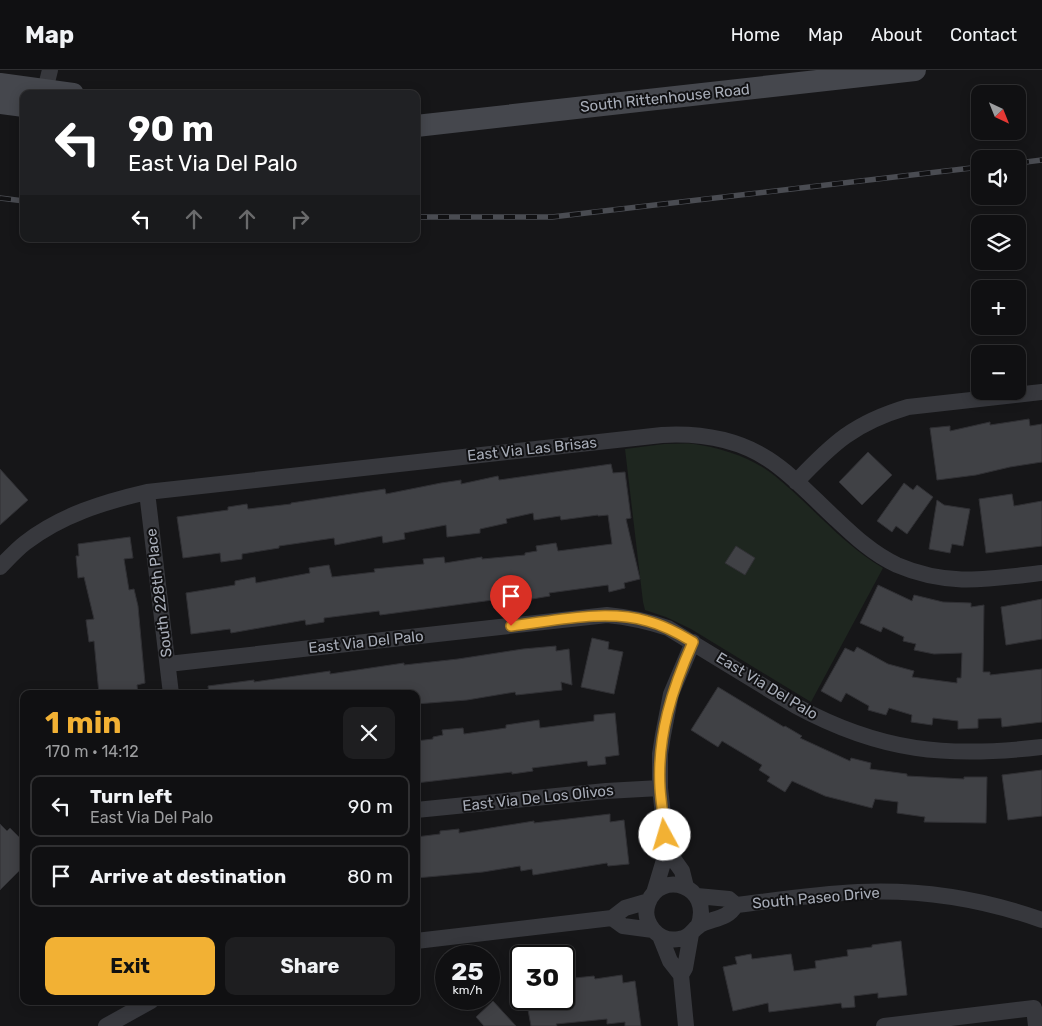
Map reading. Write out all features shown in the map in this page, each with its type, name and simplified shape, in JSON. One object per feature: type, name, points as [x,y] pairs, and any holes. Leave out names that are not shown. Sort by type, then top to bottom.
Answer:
[{"type":"main road","name":"South Rittenhouse Road","points":[[420,126],[915,70]]},
{"type":"main road","points":[[0,84],[47,80],[66,90]]},
{"type":"main road","points":[[0,104],[20,106]]},
{"type":"street","points":[[796,482],[826,450],[847,434],[868,421],[889,412],[908,407],[1042,392]]},
{"type":"street","name":"East Via Las Brisas","points":[[0,567],[24,544],[55,523],[94,507],[147,492],[683,434],[704,436],[748,449],[768,459],[796,482],[855,537],[877,554],[896,564],[938,578],[957,580],[978,580],[1042,573]]},
{"type":"street","name":"South 228th Place","points":[[147,492],[171,690]]},
{"type":"street","name":"East Via Del Palo","points":[[168,664],[607,615],[646,620],[668,628],[803,710],[840,727],[874,739],[912,748],[958,752],[1042,747]]},
{"type":"street","points":[[686,1026],[681,975],[670,961],[646,917],[667,850],[660,788],[660,754],[666,714],[679,672],[693,642]]},
{"type":"street","name":"East Via De Los Olivos","points":[[420,810],[606,791],[660,788]]},
{"type":"street","points":[[667,850],[682,871],[691,892],[700,903],[702,911],[685,968],[681,975]]},
{"type":"street","points":[[420,941],[612,918],[625,908],[651,897],[659,889],[672,884],[691,892]]},
{"type":"street","name":"South Paseo Drive","points":[[691,892],[729,900],[736,905],[840,893],[903,893],[979,901],[1042,920]]},
{"type":"street","name":"South Paseo Drive","points":[[695,930],[732,913],[736,905]]},
{"type":"street","points":[[612,918],[623,926],[656,933],[676,940],[695,930]]},
{"type":"street","points":[[106,1026],[144,1005]]},
{"type":"street","points":[[884,1026],[1034,1008],[1036,1026]]},
{"type":"shaded area","points":[[664,444],[705,446],[726,451],[757,464],[789,488],[854,548],[883,568],[811,702],[691,629],[666,617],[645,610],[625,449]]},
{"type":"building","points":[[1029,419],[1030,426],[1042,424],[1042,462],[976,475],[937,480],[930,428],[950,426],[950,431],[990,422],[990,425]]},
{"type":"building","points":[[868,452],[892,475],[862,505],[839,482]]},
{"type":"building","points":[[611,464],[613,473],[625,472],[631,518],[626,519],[640,579],[624,583],[625,588],[609,592],[608,585],[549,593],[550,596],[532,599],[493,600],[380,615],[379,611],[324,618],[324,622],[306,625],[305,620],[231,633],[230,629],[191,634],[186,593],[235,585],[235,581],[255,577],[256,583],[310,573],[309,568],[329,565],[332,577],[375,572],[374,569],[424,564],[423,559],[444,557],[445,563],[482,557],[482,559],[525,555],[525,553],[537,551],[536,546],[556,543],[558,551],[612,544],[608,515],[561,520],[560,516],[534,520],[533,513],[506,519],[507,523],[480,529],[480,533],[447,537],[446,525],[404,533],[405,539],[383,543],[382,536],[335,545],[334,538],[279,546],[279,548],[242,554],[242,559],[221,562],[220,553],[183,558],[177,517],[228,510],[228,507],[247,504],[248,509],[385,489],[386,494],[461,480],[461,484],[498,476],[499,480]]},
{"type":"building","points":[[0,469],[28,500],[0,525]]},
{"type":"building","points":[[904,483],[913,490],[917,485],[933,497],[907,534],[896,526],[892,532],[877,521]]},
{"type":"building","points":[[1012,494],[1014,506],[1042,501],[1042,546],[986,553],[979,499]]},
{"type":"building","points":[[937,500],[944,505],[970,509],[963,546],[952,544],[950,553],[929,549]]},
{"type":"building","points":[[130,537],[133,558],[124,559],[129,590],[134,589],[138,606],[145,683],[137,685],[138,690],[99,690],[94,641],[89,642],[86,620],[94,619],[84,577],[78,578],[76,556],[79,556],[78,544]]},
{"type":"building","points":[[736,546],[755,558],[745,575],[725,563]]},
{"type":"building","points":[[878,585],[912,601],[914,595],[943,602],[971,603],[971,607],[984,605],[983,672],[990,672],[990,675],[1042,669],[1042,722],[1002,727],[1001,718],[978,719],[978,728],[958,729],[958,721],[933,718],[932,725],[911,722],[912,715],[889,708],[886,715],[868,710],[869,706],[846,693],[841,702],[821,691],[845,648],[854,652],[857,647],[888,664],[914,671],[912,677],[957,683],[957,678],[961,678],[962,653],[934,654],[914,650],[916,644],[903,641],[904,637],[883,627],[881,632],[860,623]]},
{"type":"building","points":[[1042,599],[1042,639],[1006,645],[1001,607]]},
{"type":"building","points":[[592,638],[609,642],[608,649],[623,652],[614,694],[581,687]]},
{"type":"building","points":[[556,646],[556,651],[569,649],[572,685],[561,682],[562,690],[516,695],[515,692],[467,700],[420,704],[420,690],[208,690],[208,686],[254,680],[254,682],[330,671],[330,674],[404,663],[404,665],[458,659]]},
{"type":"building","points":[[718,687],[802,736],[800,738],[850,761],[851,758],[871,763],[870,769],[907,774],[907,776],[964,779],[964,777],[987,777],[986,823],[924,822],[925,817],[897,813],[898,802],[875,799],[872,808],[825,796],[792,781],[785,792],[767,781],[770,777],[759,770],[762,765],[722,741],[718,747],[691,730]]},
{"type":"building","points":[[615,713],[619,755],[605,757],[606,764],[588,766],[587,761],[532,768],[533,771],[512,774],[512,772],[420,783],[420,741],[433,739],[433,737],[443,735],[442,730],[463,728],[464,734],[506,728],[506,725],[539,720],[540,728],[594,721],[594,715]]},
{"type":"building","points":[[1042,770],[1042,816],[1008,820],[1002,775]]},
{"type":"building","points":[[610,814],[610,822],[624,820],[629,864],[608,866],[607,863],[533,875],[532,869],[521,871],[520,866],[483,872],[420,878],[420,836],[440,834],[440,831],[459,829],[459,833],[534,821],[534,823]]},
{"type":"building","points":[[0,824],[7,831],[10,828],[20,838],[20,870],[0,890]]},
{"type":"building","points":[[901,941],[907,995],[878,998],[878,993],[854,996],[855,1007],[842,1008],[841,1003],[769,1012],[768,1003],[733,1011],[723,967],[737,964],[735,957],[751,954],[752,959],[791,954],[794,971],[816,968],[815,961],[848,956],[847,950]]},
{"type":"building","points":[[622,975],[623,983],[635,981],[641,1026],[625,1026],[625,1022],[607,1024],[607,1019],[556,1024],[557,1026],[531,1026],[528,1010],[575,1010],[575,978],[594,976],[595,979]]},
{"type":"building","points":[[500,1009],[516,1026],[484,1026],[476,1017],[483,1010]]},
{"type":"railway","points":[[1026,162],[1042,160]]},
{"type":"railway","points":[[420,217],[552,217],[971,168]]},
{"type":"railway","points":[[0,198],[20,200]]},
{"type":"route","points":[[511,626],[607,615],[646,620],[668,628],[693,642],[671,694],[660,754],[660,788],[665,835]]}]
